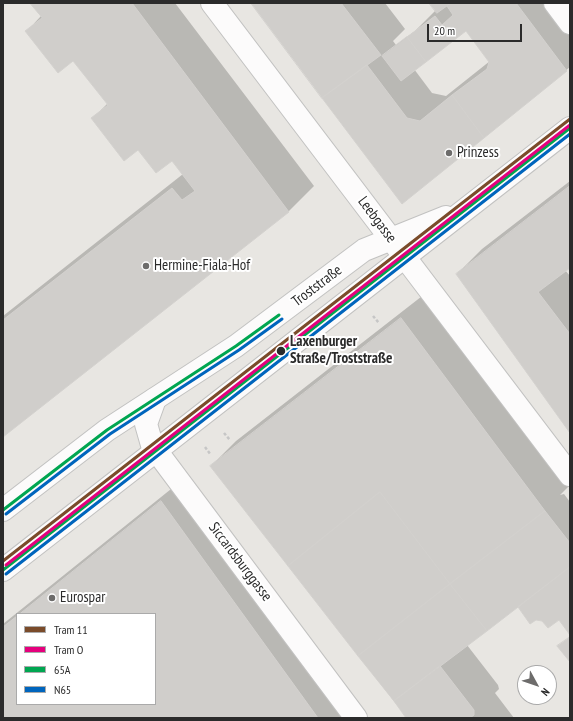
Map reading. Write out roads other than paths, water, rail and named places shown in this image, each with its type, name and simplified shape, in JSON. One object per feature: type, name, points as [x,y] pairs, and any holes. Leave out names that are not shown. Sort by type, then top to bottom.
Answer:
[{"type":"street","name":"Leebgasse","points":[[212,3],[570,475]]},
{"type":"street","points":[[555,3],[570,23]]},
{"type":"street","name":"Troststraße","points":[[3,570],[570,128]]},
{"type":"street","name":"Troststraße","points":[[3,510],[107,430],[236,346],[364,250],[467,208]]},
{"type":"street","name":"Siccardsburggasse","points":[[155,399],[146,424],[152,445],[356,718]]},
{"type":"tram line","name":"11","points":[[3,561],[570,119]]},
{"type":"tram line","name":"O","points":[[6,565],[570,125]]},
{"type":"place","name":"Prinzess","points":[[449,153]]},
{"type":"place","name":"Hermine-Fiala-Hof","points":[[146,266]]},
{"type":"place","name":"Laxenburger Straße/Troststraße","points":[[281,351]]},
{"type":"place","name":"Eurospar","points":[[52,598]]}]
